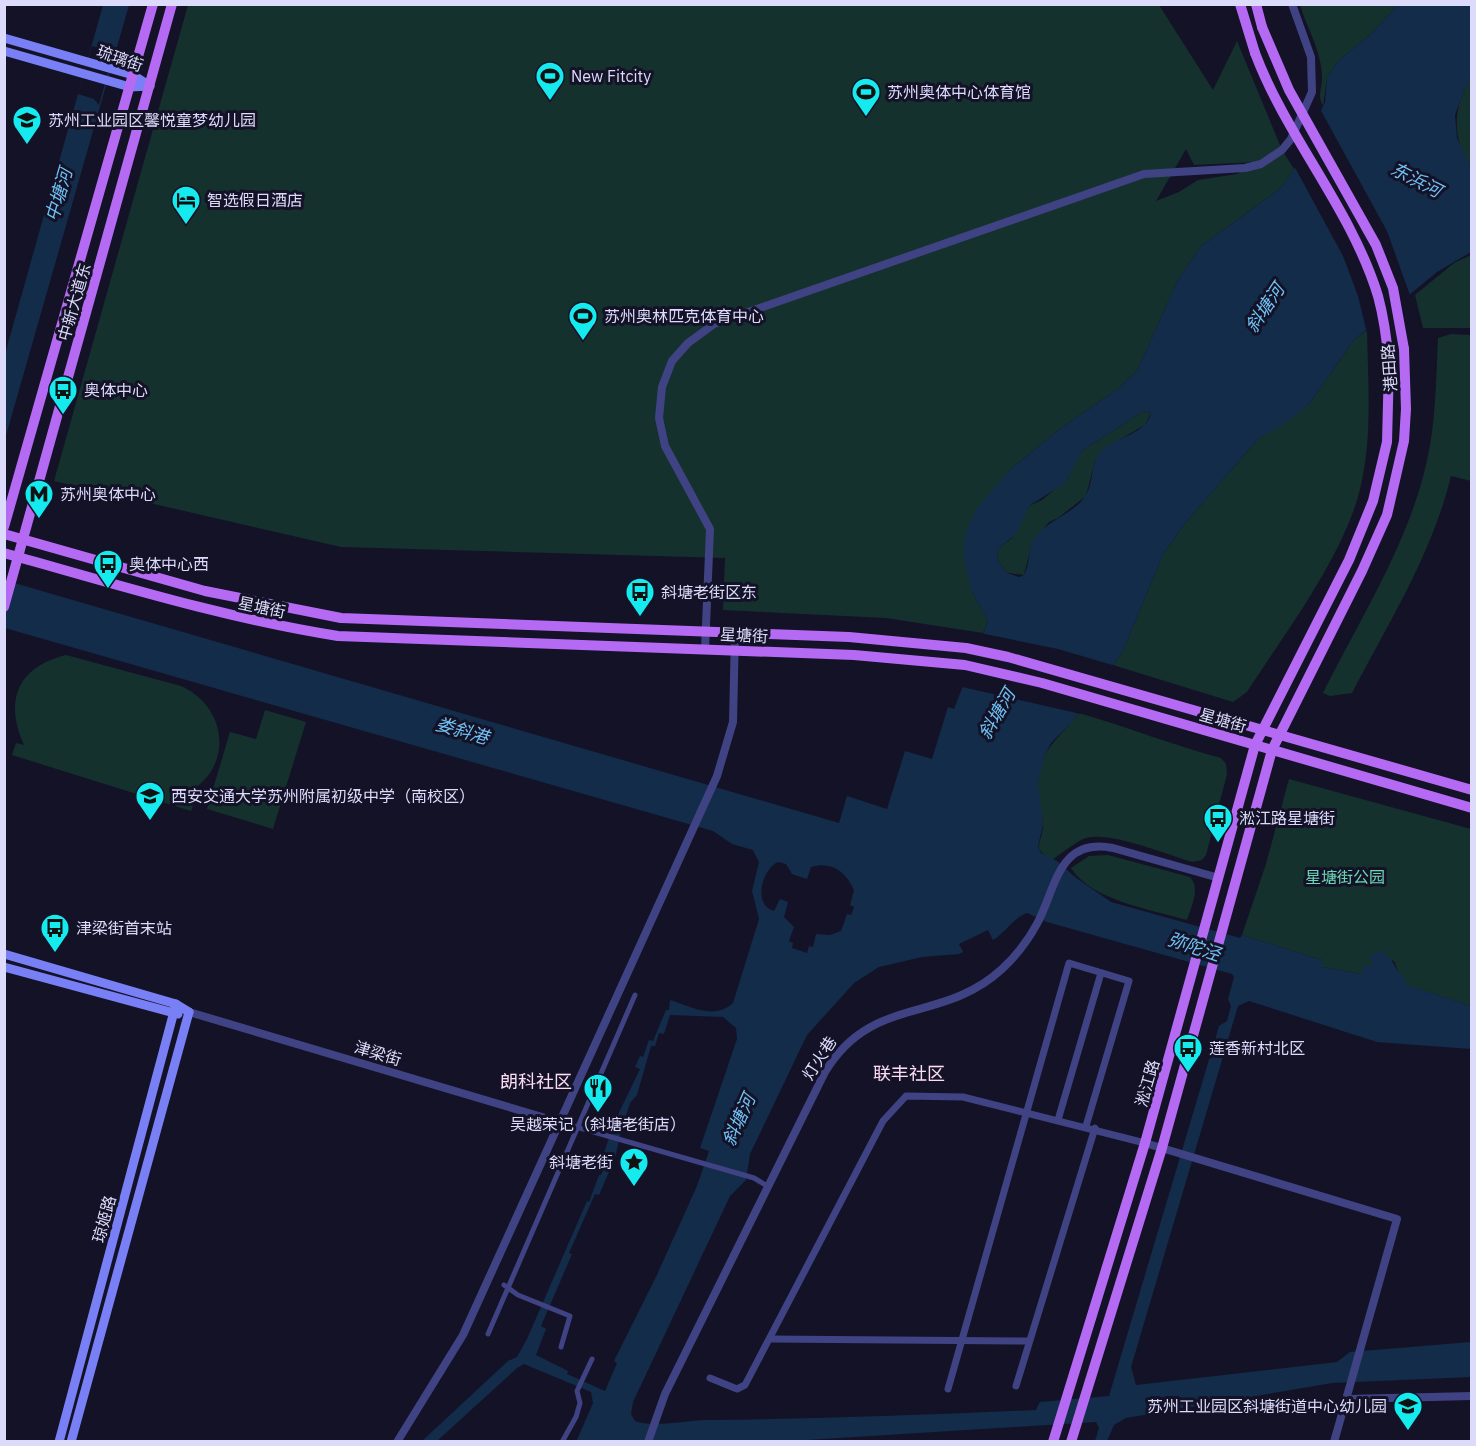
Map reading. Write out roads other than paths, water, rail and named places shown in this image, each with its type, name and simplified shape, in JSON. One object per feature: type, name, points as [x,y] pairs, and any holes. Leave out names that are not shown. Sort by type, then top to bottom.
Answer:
[{"type":"main road","name":"中新大道东","points":[[4,527],[153,4]]},
{"type":"main road","name":"中新大道东","points":[[4,607],[172,4]]},
{"type":"main road","name":"港田路","points":[[1240,4],[1255,53],[1269,86],[1336,202],[1366,262],[1384,322],[1389,364],[1387,442],[1373,501],[1349,560],[1260,730]]},
{"type":"main road","name":"港田路","points":[[1256,4],[1262,27],[1289,90],[1376,246],[1393,288],[1404,349],[1406,400],[1404,441],[1387,515],[1362,571],[1278,734]]},
{"type":"main road","name":"琉璃街","points":[[4,38],[134,75],[150,86]]},
{"type":"main road","name":"琉璃街","points":[[4,51],[130,87],[150,86]]},
{"type":"main road","name":"星塘街","points":[[4,534],[205,591],[341,618],[849,638],[938,645],[1008,657],[1472,790]]},
{"type":"main road","name":"星塘街","points":[[4,553],[199,609],[270,625],[338,636],[705,648],[929,661],[1004,673],[1472,808]]},
{"type":"main road","name":"淞江路","points":[[1053,1442],[1145,1143],[1260,730]]},
{"type":"main road","name":"淞江路","points":[[1071,1442],[1162,1148],[1278,734]]},
{"type":"main road","name":"津梁街","points":[[4,954],[176,1004],[189,1012]]},
{"type":"main road","name":"津梁街","points":[[4,967],[173,1015],[189,1012]]},
{"type":"main road","name":"琼姬路","points":[[59,1442],[176,1004]]},
{"type":"main road","name":"琼姬路","points":[[71,1442],[189,1012]]},
{"type":"street","points":[[705,648],[710,529],[665,446],[659,418],[662,387],[678,353],[714,324],[1143,174],[1245,168],[1273,157],[1291,139],[1312,92],[1311,57],[1292,4]]},
{"type":"street","points":[[397,1442],[463,1335],[717,776],[733,722],[735,632]]},
{"type":"street","name":"灯火巷","points":[[648,1442],[655,1418],[825,1072],[849,1039],[888,1017],[946,1003],[969,992],[1002,969],[1022,947],[1038,922],[1064,864],[1084,849],[1105,846],[1219,878]]},
{"type":"street","points":[[948,1389],[1069,963],[1129,981],[1086,1126]]},
{"type":"street","points":[[1058,1120],[1101,973]]},
{"type":"street","points":[[488,1334],[506,1286],[635,995]]},
{"type":"street","name":"津梁街","points":[[189,1012],[559,1122]]},
{"type":"street","points":[[710,1378],[732,1388],[741,1388],[770,1339],[883,1121],[906,1096],[963,1097],[1095,1128],[1397,1219],[1335,1442]]},
{"type":"street","points":[[559,1122],[624,1142],[701,1161],[754,1178],[769,1187]]},
{"type":"street","points":[[1016,1386],[1095,1128]]},
{"type":"street","points":[[506,1286],[518,1295],[570,1316],[561,1347]]},
{"type":"street","points":[[770,1339],[1029,1341]]},
{"type":"street","points":[[562,1442],[576,1417],[580,1403],[577,1391],[592,1359]]},
{"type":"street","points":[[1347,1399],[1472,1396]]},
{"type":"water","name":"中塘河","points":[[103,5],[129,5],[5,439],[5,354]]},
{"type":"water","points":[[1398,5],[1471,5],[1471,77],[1455,115],[1457,138],[1471,168],[1471,252],[1437,272],[1354,340],[1310,403],[1291,419],[1258,439],[1186,522],[1163,554],[1123,651],[1072,722],[1051,743],[1044,757],[1038,783],[1043,824],[1038,846],[1041,853],[1057,861],[1075,877],[1111,902],[1240,938],[1242,935],[1322,960],[1322,967],[1362,974],[1363,966],[1373,966],[1370,955],[1383,951],[1405,978],[1404,984],[1471,1006],[1471,1049],[1377,1042],[1249,1001],[1238,1006],[1131,1367],[1136,1385],[1337,1362],[1350,1352],[1471,1342],[1471,1377],[1332,1383],[1126,1418],[1114,1425],[1107,1441],[1095,1441],[1099,1428],[1096,1422],[791,1441],[576,1442],[593,1403],[591,1392],[524,1364],[437,1441],[422,1441],[508,1361],[517,1357],[587,1201],[589,1202],[599,1175],[607,1162],[604,1160],[607,1154],[604,1153],[613,1125],[640,1069],[635,1067],[640,1056],[643,1057],[649,1040],[653,1041],[666,1010],[669,1010],[670,1000],[695,1009],[711,1011],[718,1011],[733,1003],[759,919],[752,891],[759,862],[753,850],[732,844],[713,831],[5,628],[4,580],[839,823],[847,796],[887,809],[905,751],[932,759],[948,707],[954,709],[988,621],[971,590],[964,559],[965,536],[976,509],[1010,470],[1061,428],[1119,388],[1137,371],[1178,280],[1200,247],[1281,188],[1294,169],[1325,102],[1327,78],[1338,61],[1372,33]],"holes":[[[1143,411],[1151,413],[1148,420],[1138,430],[1110,444],[1099,453],[1086,495],[1076,507],[1048,525],[1036,536],[1031,545],[1024,575],[1019,577],[1007,573],[997,559],[998,549],[1016,534],[1029,506],[1065,483],[1082,451]],[[778,862],[786,864],[792,874],[807,879],[811,867],[832,867],[842,873],[854,890],[850,905],[854,907],[851,915],[847,914],[841,931],[830,935],[816,934],[813,947],[809,946],[807,953],[792,948],[793,943],[789,941],[794,927],[784,917],[788,902],[780,899],[774,911],[767,907],[761,895],[764,879],[772,866]],[[1027,913],[1047,922],[1232,974],[1234,977],[1228,999],[1231,1006],[1227,1021],[1219,1026],[1109,1396],[1040,1402],[1036,1410],[708,1420],[660,1424],[635,1421],[631,1414],[633,1402],[730,1196],[746,1180],[750,1154],[807,1035],[854,983],[879,967],[922,957],[959,954],[963,952],[959,944],[988,930],[993,940]],[[670,1015],[723,1017],[736,1028],[737,1039],[700,1148],[709,1151],[697,1186],[656,1277],[614,1361],[617,1363],[605,1391],[567,1374],[568,1371],[536,1355],[546,1329],[541,1326],[572,1254],[569,1253],[595,1194],[599,1195],[615,1158],[622,1127],[630,1103],[637,1095],[651,1046],[655,1046],[659,1033],[664,1034]]]},
{"type":"place","name":"New Fitcity","points":[[550,102]]},
{"type":"place","name":"苏州奥体中心体育馆","points":[[866,118]]},
{"type":"place","name":"苏州工业园区馨悦童梦幼儿园","points":[[27,146]]},
{"type":"place","name":"智选假日酒店","points":[[186,226]]},
{"type":"place","name":"苏州奥林匹克体育中心","points":[[583,342]]},
{"type":"place","name":"奥体中心","points":[[63,416]]},
{"type":"place","name":"苏州奥体中心","points":[[39,520]]},
{"type":"place","name":"奥体中心西","points":[[108,590]]},
{"type":"place","name":"斜塘老街区东","points":[[640,618]]},
{"type":"place","name":"西安交通大学苏州附属初级中学（南校区）","points":[[150,822]]},
{"type":"place","name":"淞江路星塘街","points":[[1218,844]]},
{"type":"place","name":"津梁街首末站","points":[[55,954]]},
{"type":"place","name":"莲香新村北区","points":[[1188,1074]]},
{"type":"place","name":"吴越荣记（斜塘老街店）","points":[[598,1114]]},
{"type":"place","name":"斜塘老街","points":[[634,1188]]},
{"type":"place","name":"苏州工业园区斜塘街道中心幼儿园","points":[[1408,1432]]},
{"type":"district","name":"联丰社区","points":[[909,1074]]},
{"type":"district","name":"朗科社区","points":[[536,1082]]},
{"type":"water label","name":"东浜河","points":[[1416,180]]},
{"type":"water label","name":"斜塘河","points":[[1265,308]]},
{"type":"water label","name":"斜塘河","points":[[997,714]]},
{"type":"water label","name":"娄斜港","points":[[462,731]]},
{"type":"water label","name":"弥陀泾","points":[[1194,947]]},
{"type":"water label","name":"斜塘河","points":[[739,1120]]},
{"type":"park label","name":"星塘街公园","points":[[1345,877]]}]
